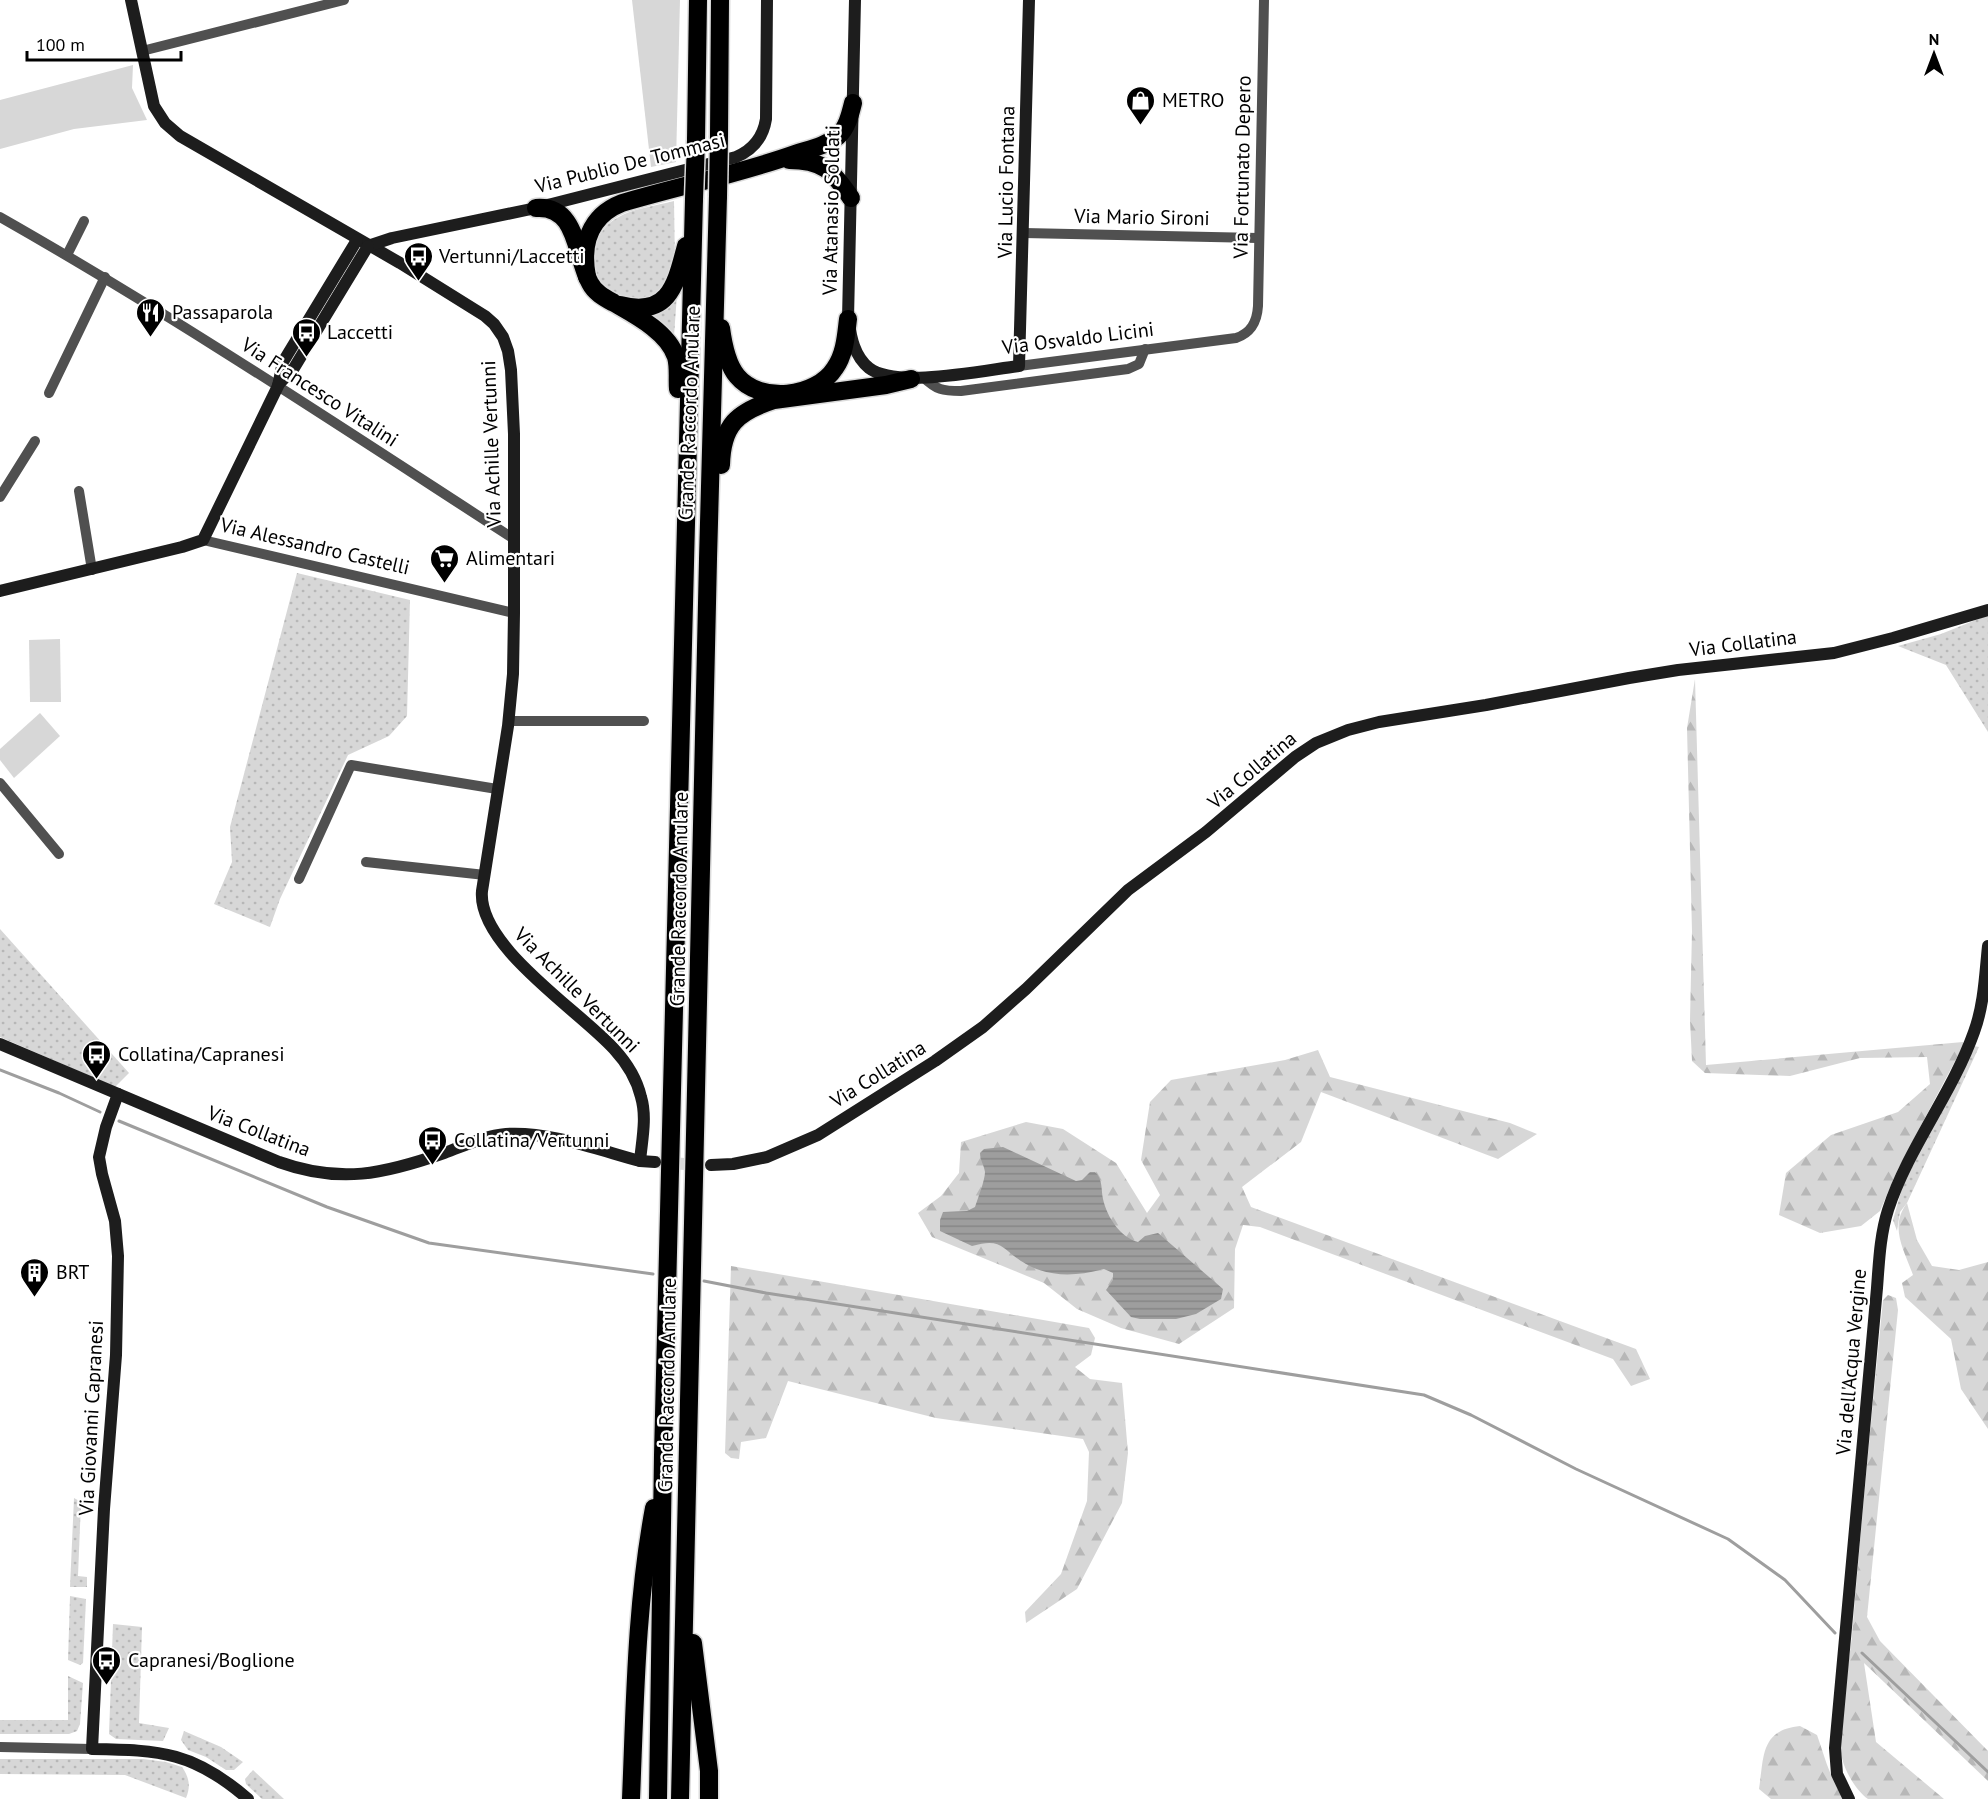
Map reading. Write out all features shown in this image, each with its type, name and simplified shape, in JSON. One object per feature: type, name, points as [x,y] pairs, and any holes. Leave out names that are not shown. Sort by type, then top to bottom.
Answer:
[{"type":"highway","name":"Grande Raccordo Anulare","points":[[658,1799],[663,1455],[675,1033],[698,0]]},
{"type":"highway","name":"Grande Raccordo Anulare","points":[[680,1799],[718,196],[720,0]]},
{"type":"highway","points":[[587,277],[584,254],[588,235],[597,220],[607,210],[644,196],[820,147],[837,137],[847,124],[854,103]]},
{"type":"highway","points":[[778,160],[803,160],[822,165],[834,174],[851,198]]},
{"type":"highway","points":[[615,304],[630,307],[648,306],[659,302],[671,292],[677,278],[694,205]]},
{"type":"highway","points":[[536,208],[552,210],[567,221],[587,277],[594,289],[657,332],[671,347],[675,356],[686,493]]},
{"type":"highway","points":[[716,270],[718,310],[731,367],[741,380],[755,389],[787,393],[806,390],[821,382],[834,370],[841,357],[848,319]]},
{"type":"highway","points":[[708,559],[721,481],[725,434],[738,417],[746,411],[774,400],[886,385],[917,378]]},
{"type":"highway","points":[[630,1799],[641,1596],[647,1543],[663,1455]]},
{"type":"highway","points":[[685,1579],[710,1771],[709,1799]]},
{"type":"street","name":"Via Achille Vertunni","points":[[131,0],[154,106],[160,117],[174,132],[400,263],[485,316],[503,337],[511,370],[514,434],[513,674],[509,721],[485,875],[483,907],[486,918],[501,942],[526,969],[608,1042],[632,1074],[641,1095],[644,1110],[640,1161]]},
{"type":"street","points":[[142,51],[344,0]]},
{"type":"street","name":"Via Publio De Tommasi","points":[[363,243],[536,208],[736,157],[752,147],[760,138],[766,119],[766,0]]},
{"type":"street","name":"Via Lucio Fontana","points":[[1019,366],[1029,0]]},
{"type":"street","name":"Via Fortunato Depero","points":[[1248,332],[1257,314],[1264,0]]},
{"type":"street","name":"Via Atanasio Soldati","points":[[855,1],[848,319],[855,351],[868,368],[880,374],[917,378]]},
{"type":"street","name":"Via Francesco Vitalini","points":[[0,217],[105,277],[514,539]]},
{"type":"street","points":[[67,255],[84,221]]},
{"type":"street","name":"Via Mario Sironi","points":[[1024,233],[1258,238]]},
{"type":"street","points":[[203,540],[288,365],[363,243]]},
{"type":"street","points":[[49,393],[105,277]]},
{"type":"street","name":"Via Osvaldo Licini","points":[[917,378],[1236,338],[1248,332]]},
{"type":"street","points":[[917,378],[945,391],[961,391],[1128,369],[1139,364],[1145,350]]},
{"type":"street","points":[[0,497],[34,441]]},
{"type":"street","points":[[79,491],[92,570]]},
{"type":"street","name":"Via Alessandro Castelli","points":[[1,591],[182,548],[203,540],[514,613]]},
{"type":"street","name":"Via Collatina","points":[[711,1165],[734,1164],[767,1157],[818,1135],[935,1062],[983,1027],[1009,1004],[1128,890],[1206,832],[1295,757],[1316,743],[1348,730],[1379,722],[1486,705],[1629,678],[1834,652],[1893,638],[1988,610]]},
{"type":"street","points":[[509,721],[644,721]]},
{"type":"street","points":[[299,879],[351,765],[497,789]]},
{"type":"street","points":[[0,783],[59,854]]},
{"type":"street","points":[[366,862],[485,875]]},
{"type":"street","name":"Via dell'Acqua Vergine","points":[[1849,1799],[1837,1774],[1835,1748],[1876,1287],[1884,1229],[1888,1211],[1904,1172],[1974,1034],[1983,997],[1988,946]]},
{"type":"street","name":"Via Collatina","points":[[0,1044],[279,1162],[315,1173],[353,1175],[385,1171],[482,1139],[508,1134],[561,1141],[640,1161],[655,1162]]},
{"type":"street","name":"Via Giovanni Capranesi","points":[[92,1749],[104,1509],[116,1354],[118,1256],[115,1221],[99,1157],[104,1134],[118,1094]]},
{"type":"street","points":[[0,1747],[141,1750],[180,1756],[210,1770],[248,1799]]},
{"type":"green space","points":[[632,0],[680,0],[676,162],[651,167]]},
{"type":"green space","points":[[133,65],[132,88],[147,120],[74,129],[0,149],[0,100]]},
{"type":"green space","points":[[674,201],[675,266],[670,279],[654,296],[640,301],[630,300],[606,290],[598,280],[593,261],[594,250],[602,232],[609,224],[623,215]]},
{"type":"green space","points":[[677,294],[674,336],[661,322],[647,314]]},
{"type":"green space","points":[[297,573],[410,600],[407,716],[389,736],[348,755],[280,899],[270,927],[214,904],[232,862],[230,827]]},
{"type":"green space","points":[[1988,615],[1988,732],[1946,665],[1898,646],[1941,634]]},
{"type":"green space","points":[[60,639],[61,702],[30,702],[29,640]]},
{"type":"green space","points":[[1695,679],[1706,1065],[1963,1042],[1963,1046],[1898,1169],[1880,1211],[1861,1226],[1820,1233],[1779,1215],[1786,1173],[1831,1135],[1898,1112],[1930,1084],[1927,1057],[1860,1058],[1790,1076],[1705,1073],[1692,1061],[1690,1020],[1692,931],[1687,728]]},
{"type":"green space","points":[[40,713],[60,736],[14,778],[0,760],[0,749]]},
{"type":"green space","points":[[0,929],[129,1073],[115,1087],[0,1037]]},
{"type":"green space","points":[[1974,1046],[1979,1047],[1907,1203],[1900,1212],[1897,1231],[1893,1220],[1904,1181]]},
{"type":"green space","points":[[1318,1050],[1330,1077],[1510,1123],[1537,1134],[1498,1159],[1321,1092],[1301,1142],[1242,1187],[1251,1207],[1636,1349],[1650,1379],[1631,1386],[1613,1359],[1260,1227],[1243,1225],[1235,1249],[1234,1308],[1179,1344],[1121,1328],[1077,1309],[1044,1283],[932,1237],[918,1213],[941,1196],[959,1173],[961,1142],[1026,1122],[1063,1129],[1116,1163],[1147,1213],[1160,1195],[1141,1160],[1150,1102],[1171,1080],[1285,1060]]},
{"type":"green space","points":[[1907,1203],[1917,1240],[1932,1266],[1959,1270],[1988,1262],[1988,1429],[1961,1389],[1951,1339],[1905,1297],[1902,1283],[1913,1275],[1902,1248],[1899,1221]]},
{"type":"green space","points":[[731,1266],[1089,1328],[1095,1338],[1091,1355],[1075,1367],[1090,1379],[1122,1383],[1128,1453],[1122,1503],[1077,1589],[1026,1623],[1025,1612],[1061,1574],[1087,1501],[1089,1452],[1083,1439],[936,1418],[788,1381],[766,1438],[741,1442],[739,1459],[731,1458],[725,1453]]},
{"type":"green space","points":[[1888,1295],[1896,1298],[1898,1310],[1867,1617],[1880,1641],[1988,1751],[1988,1781],[1864,1663],[1876,1742],[1944,1799],[1868,1799],[1850,1778],[1841,1753],[1841,1711],[1852,1635],[1883,1300]]},
{"type":"green space","points":[[74,1498],[81,1502],[78,1576],[87,1577],[87,1587],[70,1587]]},
{"type":"green space","points":[[70,1596],[86,1599],[83,1663],[80,1665],[68,1660]]},
{"type":"green space","points":[[113,1624],[142,1627],[139,1723],[169,1728],[163,1741],[116,1739],[109,1734]]},
{"type":"green space","points":[[68,1676],[83,1683],[80,1724],[77,1731],[69,1734],[0,1734],[0,1720],[68,1720]]},
{"type":"green space","points":[[1800,1726],[1817,1735],[1832,1777],[1846,1799],[1771,1799],[1759,1789],[1766,1747],[1771,1739],[1777,1733]]},
{"type":"green space","points":[[184,1731],[221,1747],[243,1762],[234,1770],[226,1770],[206,1757],[188,1750],[181,1740]]},
{"type":"green space","points":[[0,1759],[143,1759],[166,1762],[182,1767],[188,1778],[189,1786],[186,1798],[125,1775],[0,1774]]},
{"type":"green space","points":[[253,1770],[284,1799],[262,1799],[246,1784],[245,1779]]},
{"type":"shaded area","points":[[1003,1147],[1076,1181],[1082,1180],[1090,1172],[1095,1172],[1101,1181],[1103,1199],[1108,1213],[1120,1231],[1138,1242],[1145,1236],[1158,1233],[1223,1289],[1221,1299],[1196,1314],[1176,1319],[1131,1317],[1106,1290],[1113,1280],[1113,1273],[1104,1269],[1075,1274],[1045,1272],[1026,1264],[997,1244],[972,1246],[940,1231],[943,1212],[967,1211],[975,1207],[985,1175],[980,1153],[984,1149]]},
{"type":"waterway","points":[[0,1070],[100,1112]]},
{"type":"waterway","points":[[119,1121],[327,1207],[429,1243],[653,1274]]},
{"type":"waterway","points":[[704,1281],[766,1293],[1424,1395],[1471,1415],[1576,1469],[1728,1539],[1785,1580],[1835,1633]]},
{"type":"waterway","points":[[1862,1653],[1988,1772]]},
{"type":"tunnel","points":[[655,1162],[702,1165]]},
{"type":"place","name":"METRO","points":[[1141,126]]},
{"type":"place","name":"Vertunni/Laccetti","points":[[418,282]]},
{"type":"place","name":"Passaparola","points":[[151,338]]},
{"type":"place","name":"Laccetti","points":[[306,358]]},
{"type":"place","name":"Alimentari","points":[[445,584]]},
{"type":"place","name":"Collatina/Capranesi","points":[[97,1080]]},
{"type":"place","name":"Collatina/Vertunni","points":[[433,1166]]},
{"type":"place","name":"BRT","points":[[35,1298]]},
{"type":"place","name":"Capranesi/Boglione","points":[[107,1686]]}]
